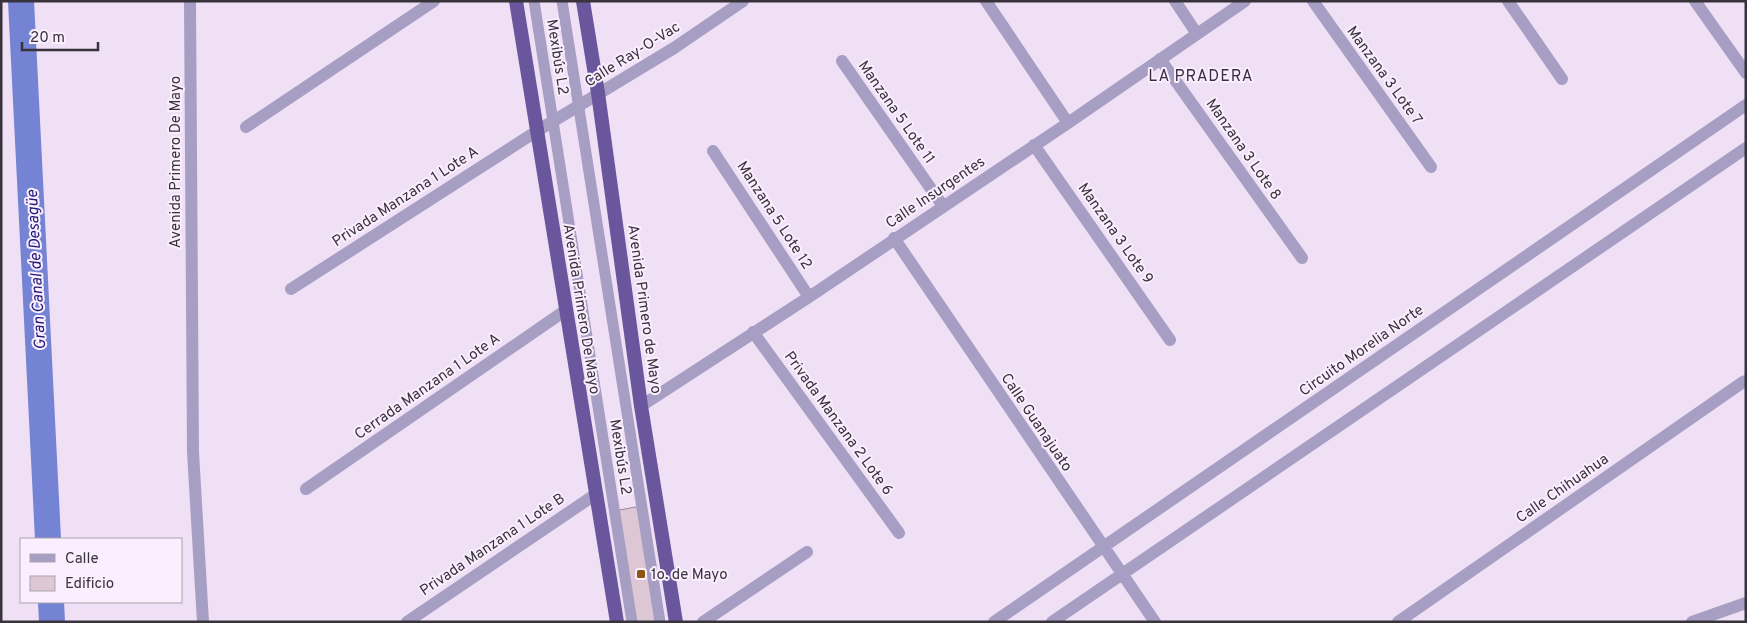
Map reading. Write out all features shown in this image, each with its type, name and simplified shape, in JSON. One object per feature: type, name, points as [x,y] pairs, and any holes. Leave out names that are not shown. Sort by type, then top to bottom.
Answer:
[{"type":"highway","name":"Avenida Primero De Mayo","points":[[516,1],[617,622]]},
{"type":"highway","name":"Avenida Primero de Mayo","points":[[583,1],[642,406],[676,622]]},
{"type":"street","name":"Avenida Primero De Mayo","points":[[190,1],[193,452],[203,622]]},
{"type":"street","points":[[246,127],[434,1]]},
{"type":"street","name":"Calle Ray-O-Vac","points":[[537,131],[674,48],[742,1]]},
{"type":"street","points":[[986,1],[1068,123]]},
{"type":"street","points":[[1175,1],[1197,34]]},
{"type":"street","name":"Calle Insurgentes","points":[[642,406],[809,297],[894,238],[1068,123],[1245,1]]},
{"type":"street","name":"Manzana 3 Lote 7","points":[[1313,1],[1431,167]]},
{"type":"street","points":[[1508,1],[1562,79]]},
{"type":"street","points":[[1695,1],[1746,73]]},
{"type":"street","name":"Manzana 3 Lote 8","points":[[1160,59],[1302,258]]},
{"type":"street","name":"Manzana 5 Lote 11","points":[[842,61],[943,206]]},
{"type":"street","name":"Circuito Morelia Norte","points":[[994,622],[1746,105]]},
{"type":"street","name":"Privada Manzana 1 Lote A","points":[[291,289],[537,131]]},
{"type":"street","name":"Manzana 3 Lote 9","points":[[1034,145],[1170,340]]},
{"type":"street","points":[[1052,622],[1746,148]]},
{"type":"street","name":"Manzana 5 Lote 12","points":[[714,151],[809,297]]},
{"type":"street","name":"Calle Guanajuato","points":[[894,238],[1154,622]]},
{"type":"street","name":"Cerrada Manzana 1 Lote A","points":[[306,489],[566,310]]},
{"type":"street","name":"Privada Manzana 2 Lote 6","points":[[753,332],[900,533]]},
{"type":"street","name":"Calle Chihuahua","points":[[1398,622],[1727,393],[1746,382]]},
{"type":"street","name":"Privada Manzana 1 Lote B","points":[[407,622],[596,494]]},
{"type":"street","points":[[703,622],[807,552]]},
{"type":"street","points":[[1692,622],[1746,603]]},
{"type":"lane","name":"Mexibús L2","points":[[534,1],[632,622]]},
{"type":"lane","name":"Mexibús L2","points":[[562,1],[660,622]]},
{"type":"building","points":[[641,506],[657,622],[635,622],[619,510]]},
{"type":"waterway","name":"Gran Canal de Desagüe","points":[[21,1],[48,538]]},
{"type":"waterway","name":"Gran Canal de Desagüe","points":[[51,603],[52,622]]},
{"type":"place","name":"1o. de Mayo","points":[[641,574]]},
{"type":"district","name":"LA PRADERA","points":[[1201,75]]}]
